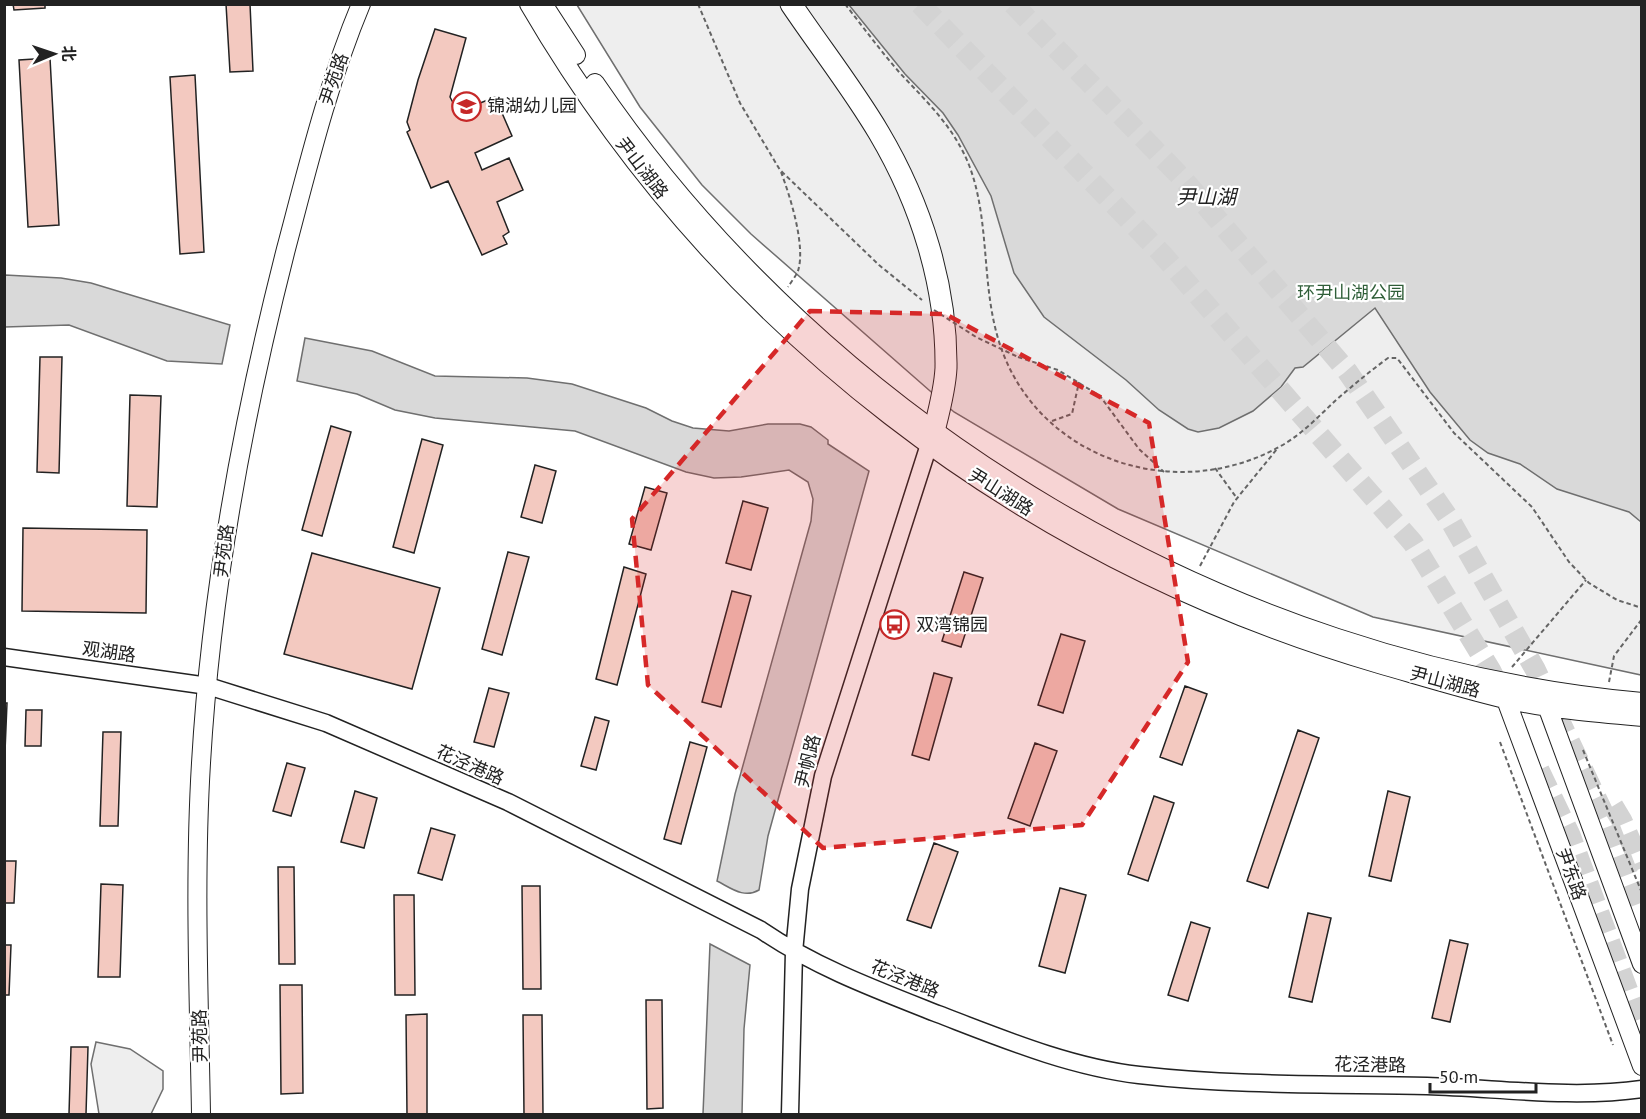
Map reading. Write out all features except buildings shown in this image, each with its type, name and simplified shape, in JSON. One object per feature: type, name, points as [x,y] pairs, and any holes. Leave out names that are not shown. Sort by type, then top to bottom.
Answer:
[{"type":"highway","points":[[791,4],[879,133],[907,189],[934,258],[944,321],[946,371],[932,440]]},
{"type":"main road","name":"尹苑路","points":[[201,1114],[198,848],[208,686],[230,498],[264,336],[318,124],[361,4]]},
{"type":"main road","name":"尹山湖路","points":[[529,4],[602,115],[643,172],[698,238],[752,295],[818,357],[932,440],[1064,531],[1209,605],[1337,651],[1503,690],[1641,717]]},
{"type":"main road","name":"尹山湖路","points":[[543,4],[605,98],[647,155],[701,221],[780,300],[932,440],[1068,518],[1192,581],[1337,637],[1503,690]]},
{"type":"main road","name":"尹东路","points":[[1503,690],[1641,1066]]},
{"type":"main road","name":"尹山湖路","points":[[1545,699],[1606,698],[1641,702]]},
{"type":"main road","name":"尹东路","points":[[1545,699],[1641,964]]},
{"type":"street","name":"尹帆路","points":[[790,1114],[794,952],[800,889],[823,776],[932,440]]},
{"type":"street","name":"观湖路","points":[[4,657],[208,686]]},
{"type":"street","name":"花泾港路","points":[[208,686],[326,723],[508,802],[761,930],[794,952],[887,994],[1000,1038],[1091,1067],[1138,1075],[1212,1082],[1609,1093],[1641,1089]]},
{"type":"path","points":[[698,4],[740,104],[780,170],[791,198],[799,239],[798,271],[780,300]]},
{"type":"path","points":[[845,4],[899,71],[937,111],[956,139],[969,166],[976,194],[996,331],[1008,364],[1022,389],[1050,421],[1075,442],[1107,460],[1164,472],[1233,465],[1279,447]]},
{"type":"path","points":[[780,170],[879,265],[934,310],[976,337],[1018,357],[1058,370],[1100,396],[1139,449],[1164,472]]},
{"type":"path","points":[[1192,581],[1237,498],[1279,447],[1370,371],[1388,358],[1397,358],[1454,433],[1532,507],[1569,562],[1586,580],[1617,600],[1641,608]]},
{"type":"path","points":[[1050,421],[1072,414],[1079,382]]},
{"type":"path","points":[[1215,468],[1237,498]]},
{"type":"path","points":[[1503,690],[1534,638],[1586,580]]},
{"type":"path","points":[[1606,698],[1614,656],[1641,620]]},
{"type":"path","points":[[1500,742],[1613,1045]]},
{"type":"path","points":[[1583,750],[1641,893]]},
{"type":"highlighted area","points":[[810,311],[945,314],[1149,423],[1188,662],[1082,825],[823,848],[648,685],[632,519]]},
{"type":"green space","name":"环尹山湖公园","points":[[577,5],[1641,5],[1641,675],[1373,617],[1118,509],[954,412],[751,234],[702,185],[640,107]]},
{"type":"green space","points":[[96,1042],[130,1049],[163,1071],[163,1089],[151,1114],[99,1114],[91,1064]]},
{"type":"water","name":"尹山湖","points":[[849,5],[1641,5],[1641,522],[1629,512],[1557,489],[1520,464],[1488,453],[1470,440],[1430,392],[1375,308],[1303,367],[1295,368],[1281,387],[1253,411],[1219,428],[1198,432],[1188,429],[1159,410],[1126,380],[1044,317],[1014,273],[991,196],[958,135],[943,113],[905,74]]},
{"type":"water","points":[[5,275],[61,278],[91,283],[230,325],[222,364],[167,361],[69,325],[5,327]]},
{"type":"water","points":[[305,338],[372,351],[435,376],[527,378],[572,384],[646,408],[693,428],[729,431],[768,424],[800,424],[811,427],[828,440],[828,444],[869,471],[768,836],[759,890],[743,893],[717,881],[735,794],[811,521],[813,499],[808,482],[789,470],[741,477],[714,478],[686,472],[575,431],[435,418],[395,410],[357,394],[297,381]]},
{"type":"water","points":[[710,944],[750,965],[744,1029],[742,1114],[703,1114]]},
{"type":"tunnel","points":[[920,4],[1162,254],[1413,543],[1491,671],[1503,696]]},
{"type":"tunnel","points":[[1013,4],[1184,180],[1347,371],[1450,520],[1535,669],[1608,823],[1642,912]]},
{"type":"tunnel","points":[[1539,770],[1570,835],[1642,1029]]},
{"type":"tunnel","points":[[1613,806],[1642,868]]},
{"type":"place","name":"锦湖幼儿园","points":[[466,106]]},
{"type":"place","name":"双湾锦园","points":[[895,625]]}]
